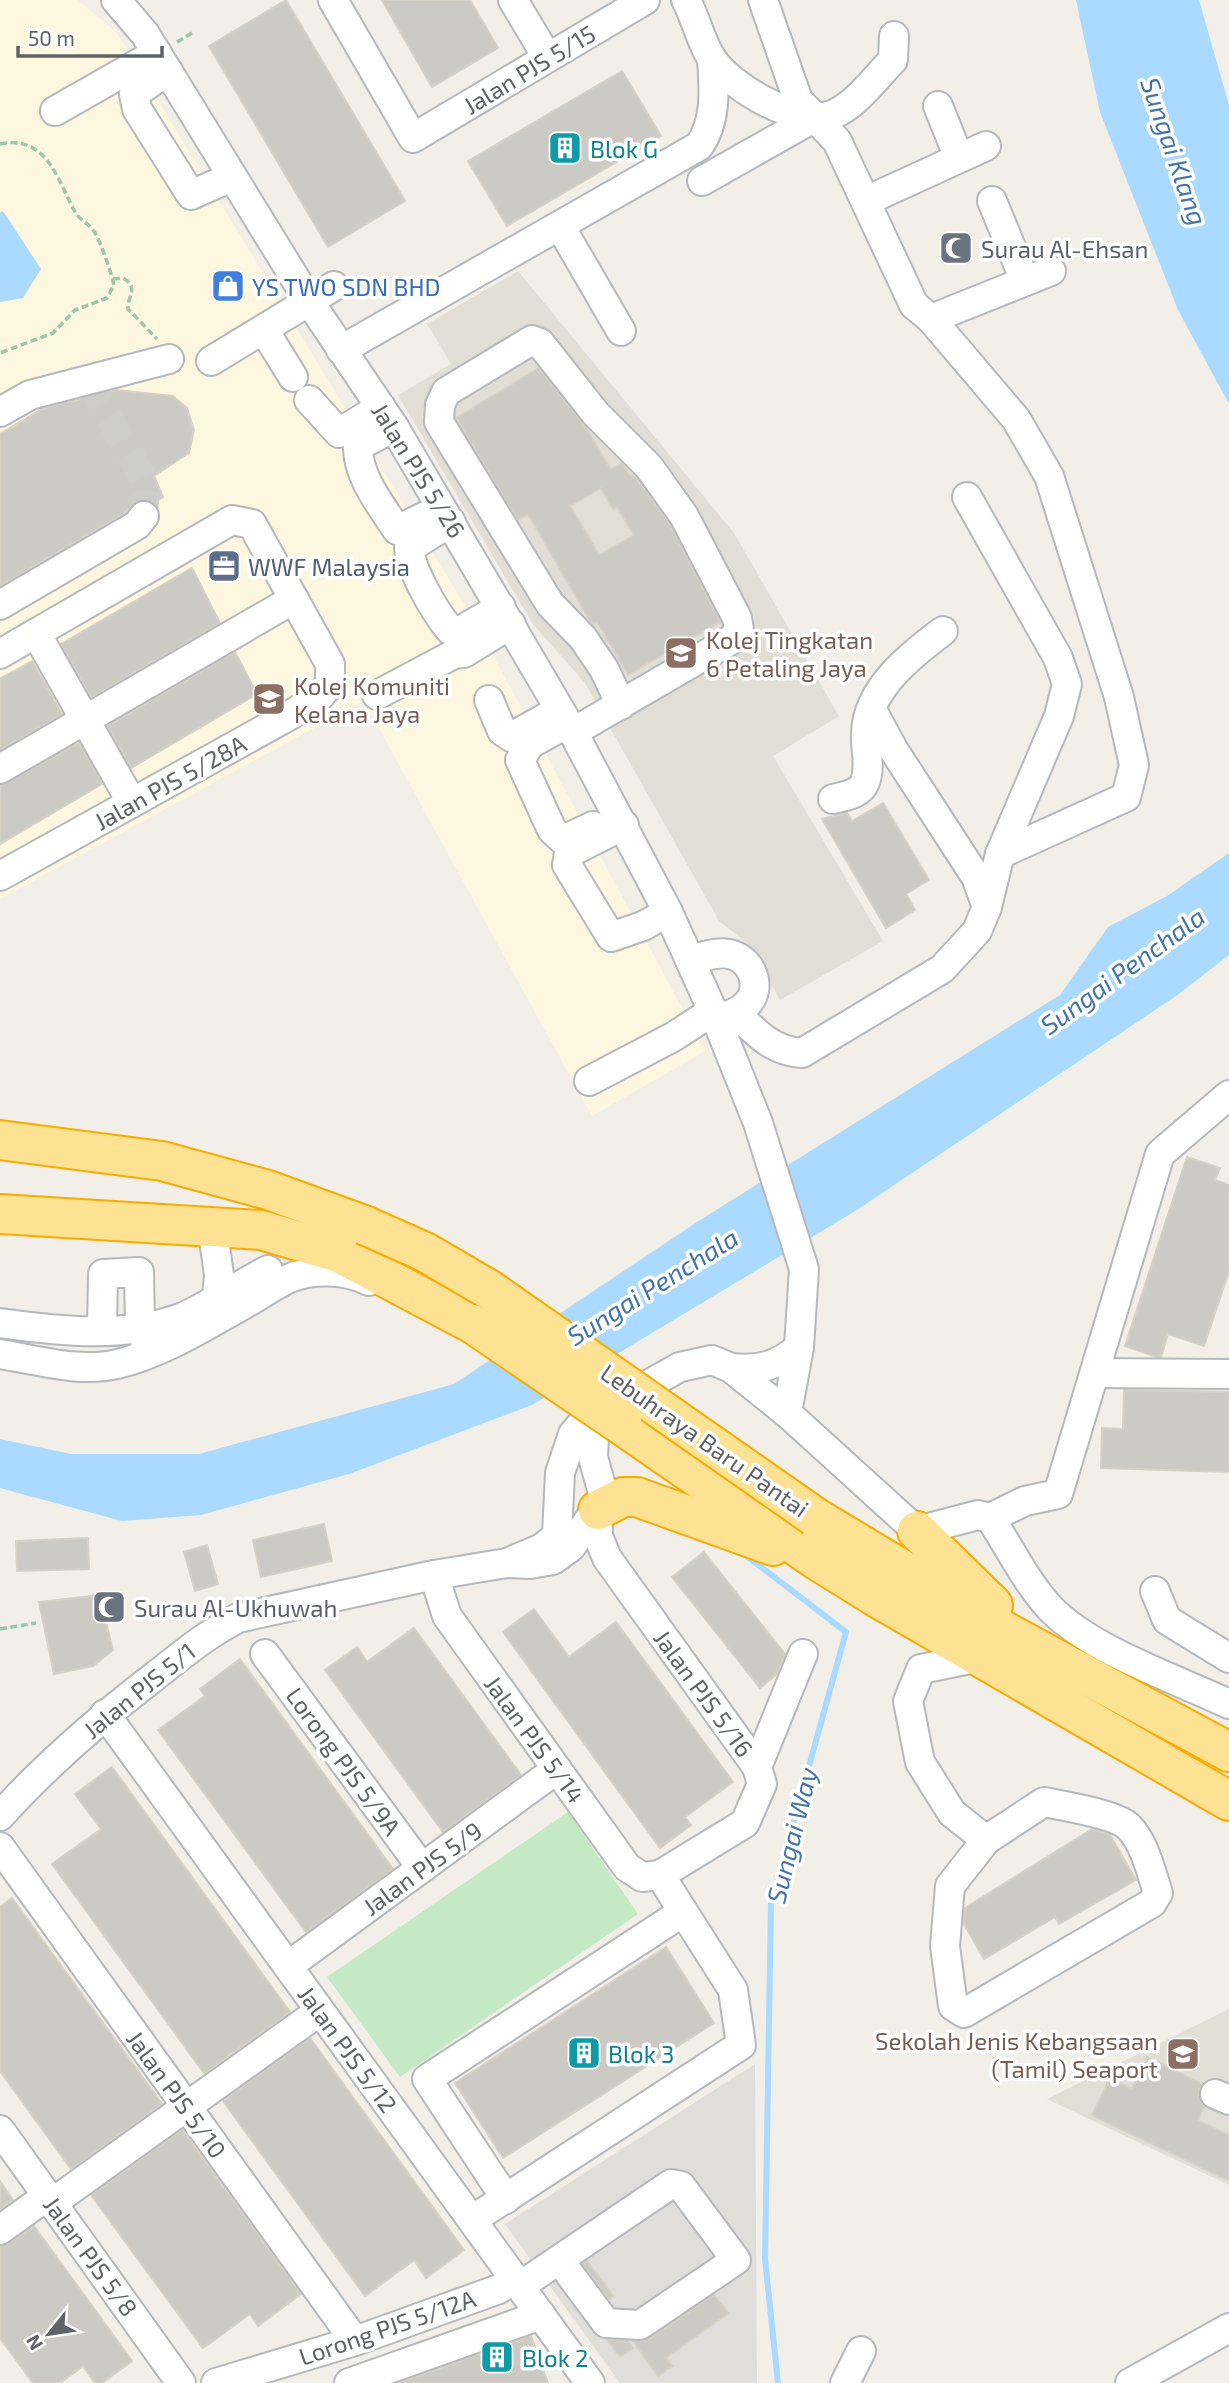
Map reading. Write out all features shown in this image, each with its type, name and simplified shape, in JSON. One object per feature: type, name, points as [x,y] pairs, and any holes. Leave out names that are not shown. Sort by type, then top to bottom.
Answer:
[{"type":"highway","name":"Lebuhraya Baru Pantai","points":[[0,1140],[162,1161],[268,1190],[364,1225],[425,1252],[490,1290],[994,1645],[1229,1801]]},
{"type":"highway","name":"Lebuhraya Baru Pantai","points":[[0,1214],[261,1230],[339,1253],[469,1322],[761,1533],[994,1645],[1229,1752]]},
{"type":"highway","points":[[598,1510],[623,1497],[637,1497],[761,1533]]},
{"type":"highway","points":[[917,1531],[953,1569],[992,1603],[994,1645]]},
{"type":"street","name":"Jalan PJS 5/26","points":[[116,0],[145,34],[309,301],[388,417],[567,721],[668,912],[690,960],[721,1014],[804,1269],[799,1348]]},
{"type":"street","name":"Jalan PJS 5/15","points":[[333,0],[413,138],[645,0]]},
{"type":"street","points":[[513,0],[547,57]]},
{"type":"street","points":[[341,350],[699,146],[706,136],[715,94],[712,59],[686,0]]},
{"type":"street","points":[[763,0],[798,100],[837,141],[914,305],[931,319],[1016,419],[1049,476],[1119,697],[1134,765],[1126,797],[1000,854]]},
{"type":"street","points":[[712,59],[743,89],[765,102],[815,117],[833,115],[850,103],[893,60],[894,36]]},
{"type":"street","points":[[55,111],[162,62]]},
{"type":"street","points":[[162,62],[134,94],[136,109],[191,195],[232,177]]},
{"type":"street","points":[[938,106],[959,159]]},
{"type":"street","points":[[702,181],[815,117]]},
{"type":"street","points":[[866,201],[986,146]]},
{"type":"street","points":[[992,201],[1025,281]]},
{"type":"street","points":[[560,226],[621,331]]},
{"type":"street","points":[[931,319],[1051,271]]},
{"type":"street","points":[[211,361],[334,286]]},
{"type":"street","points":[[264,330],[293,377]]},
{"type":"street","points":[[489,700],[502,731],[511,737],[621,705],[731,640],[738,631],[737,618],[684,516],[649,467],[596,414],[540,343],[532,341],[446,392],[440,405],[439,422],[550,604],[583,638],[604,669],[621,705]]},
{"type":"street","points":[[0,412],[30,395],[169,359]]},
{"type":"street","points":[[309,400],[339,433],[388,417]]},
{"type":"street","points":[[388,417],[358,446],[360,467],[379,501],[397,530],[446,515]]},
{"type":"street","points":[[721,1014],[783,1051],[802,1053],[942,969],[977,932],[987,907],[1000,854],[1059,716],[1067,684],[1058,657],[967,497]]},
{"type":"street","points":[[446,515],[409,548],[410,559],[440,618],[450,630],[458,632],[506,615]]},
{"type":"street","points":[[0,605],[137,524],[145,516]]},
{"type":"street","name":"Jalan PJS 5/28A","points":[[0,654],[232,520],[252,524],[330,664],[330,684],[319,697],[0,876]]},
{"type":"street","points":[[0,769],[294,599]]},
{"type":"street","points":[[377,695],[454,654],[464,653],[506,615]]},
{"type":"street","points":[[832,799],[855,794],[864,785],[868,770],[865,731],[872,710],[895,670],[943,631]]},
{"type":"street","points":[[36,633],[132,803]]},
{"type":"street","points":[[872,710],[893,749],[976,877],[987,907]]},
{"type":"street","points":[[567,721],[530,744],[520,760],[552,830],[563,840],[620,819]]},
{"type":"street","points":[[620,819],[569,853],[567,865],[611,937],[643,926],[668,912]]},
{"type":"street","points":[[589,1082],[673,1037],[749,1003],[755,984],[748,965],[732,954],[722,953],[690,960]]},
{"type":"street","points":[[731,1368],[787,1412],[818,1444],[917,1531],[978,1515],[990,1518],[1025,1501],[1058,1494],[1160,1154],[1229,1095]]},
{"type":"street","points":[[212,1225],[219,1275],[217,1297]]},
{"type":"street","points":[[0,1354],[78,1367],[114,1365],[145,1340],[155,1326],[185,1316],[314,1245]]},
{"type":"street","points":[[0,1323],[52,1330],[102,1329],[145,1340],[216,1321],[290,1278],[328,1271],[356,1275],[469,1322]]},
{"type":"street","points":[[102,1329],[103,1274],[139,1272],[145,1340]]},
{"type":"street","points":[[731,1368],[754,1370],[788,1358],[799,1348]]},
{"type":"street","points":[[787,1412],[799,1348]]},
{"type":"street","points":[[799,1348],[818,1444]]},
{"type":"street","name":"Jalan PJS 5/1","points":[[507,1563],[542,1548],[557,1536],[559,1485],[573,1434],[585,1420],[698,1361],[719,1360],[731,1368]]},
{"type":"street","points":[[1095,1373],[1229,1374]]},
{"type":"street","points":[[561,1556],[598,1510],[604,1491],[593,1457],[593,1436],[604,1408]]},
{"type":"street","points":[[559,1485],[572,1507],[579,1511],[598,1510]]},
{"type":"street","name":"Jalan PJS 5/16","points":[[598,1510],[598,1536],[607,1558],[757,1767],[762,1784],[745,1823],[660,1875]]},
{"type":"street","points":[[990,1518],[1023,1572],[1051,1608],[1091,1639],[1229,1704]]},
{"type":"street","points":[[561,1556],[582,1553],[607,1558]]},
{"type":"street","name":"Jalan PJS 5/1","points":[[0,1816],[37,1775],[105,1714],[212,1631],[237,1618],[434,1575],[507,1563],[530,1564],[561,1556]]},
{"type":"street","name":"Jalan PJS 5/14","points":[[434,1575],[447,1616],[627,1867],[642,1877],[660,1875]]},
{"type":"street","points":[[1156,1591],[1167,1620],[1229,1658]]},
{"type":"street","points":[[986,1840],[952,1813],[920,1762],[908,1701],[921,1669],[994,1645]]},
{"type":"street","name":"Lorong PJS 5/9A","points":[[265,1654],[422,1868]]},
{"type":"street","points":[[757,1767],[803,1654]]},
{"type":"street","name":"Jalan PJS 5/12","points":[[105,1714],[590,2383]]},
{"type":"street","name":"Jalan PJS 5/9","points":[[288,1966],[557,1769]]},
{"type":"street","points":[[1044,1802],[1089,1811],[1128,1826],[1147,1859],[1158,1893],[1152,1903],[964,2013],[953,2006],[945,1946],[950,1886],[986,1840],[1044,1802]]},
{"type":"street","name":"Jalan PJS 5/10","points":[[0,1847],[355,2341]]},
{"type":"street","points":[[472,2220],[741,2045],[733,1990],[660,1875]]},
{"type":"street","points":[[506,2199],[427,2079],[683,1912]]},
{"type":"street","points":[[0,2230],[187,2107],[320,2011]]},
{"type":"street","name":"Jalan PJS 5/8","points":[[0,2130],[181,2383]]},
{"type":"street","name":"Lorong PJS 5/12A","points":[[216,2383],[355,2341],[517,2283],[560,2261],[671,2185],[681,2186],[736,2260],[640,2325],[606,2323],[560,2261]]},
{"type":"street","points":[[349,2383],[541,2315]]},
{"type":"street","points":[[1130,2383],[1229,2328]]},
{"type":"street","points":[[845,2383],[861,2351]]},
{"type":"path","points":[[0,144],[12,142],[31,147],[45,158],[59,175],[80,219],[94,230],[114,285],[107,298],[75,310],[52,333],[0,353]]},
{"type":"path","points":[[113,279],[123,278],[131,285],[133,295],[128,309],[156,337],[169,359]]},
{"type":"path","points":[[0,1629],[36,1623]]},
{"type":"shaded area","points":[[0,0],[78,0],[117,33],[475,622],[705,1051],[592,1116],[364,701],[0,899]]},
{"type":"shaded area","name":"Kolej Tingkatan 6 Petaling Jaya","points":[[518,271],[734,533],[839,716],[773,756],[883,941],[780,1000],[748,944],[719,921],[585,683],[532,623],[398,395],[451,364],[427,324]]},
{"type":"shaded area","name":"Sekolah Jenis Kebangsaan (Tamil) Seaport","points":[[1229,2009],[1229,2185],[1047,2099]]},
{"type":"shaded area","points":[[755,2064],[757,2383],[620,2383],[505,2224]]},
{"type":"green space","points":[[568,1812],[638,1914],[400,2077],[327,1977]]},
{"type":"water","name":"Sungai Klang","points":[[1076,0],[1199,0],[1229,105],[1229,404],[1178,310],[1100,112]]},
{"type":"water","points":[[3,211],[41,269],[23,298],[0,302],[0,213]]},
{"type":"water","name":"Sungai Penchala","points":[[1229,853],[1229,955],[1176,996],[857,1210],[532,1405],[349,1474],[201,1515],[122,1521],[0,1488],[0,1439],[71,1454],[199,1454],[454,1384],[697,1222],[1060,995],[1108,927],[1167,896]]},
{"type":"building","points":[[286,0],[405,201],[328,247],[209,46]]},
{"type":"building","points":[[382,0],[470,0],[498,48],[432,87]]},
{"type":"building","name":"Blok G","points":[[622,71],[661,136],[507,226],[468,161]]},
{"type":"building","points":[[539,368],[586,428],[611,470],[622,463],[670,525],[720,622],[628,675],[597,622],[592,624],[528,514],[518,520],[456,418]],"holes":[[[601,488],[613,509],[617,507],[634,535],[599,555],[570,506]]]},
{"type":"building","points":[[117,390],[173,396],[187,408],[194,430],[189,453],[154,476],[163,497],[154,503],[137,501],[126,512],[0,586],[0,434],[42,409]]},
{"type":"building","points":[[192,568],[220,623],[91,697],[61,644]]},
{"type":"building","points":[[235,652],[257,694],[131,768],[108,726]]},
{"type":"building","points":[[32,661],[62,714],[0,750],[0,679]]},
{"type":"building","points":[[79,743],[102,784],[0,844],[0,786]]},
{"type":"building","points":[[883,803],[929,880],[906,894],[915,910],[886,928],[822,819],[847,813],[852,821]]},
{"type":"building","points":[[1187,1157],[1220,1168],[1215,1180],[1229,1185],[1229,1271],[1204,1346],[1168,1334],[1161,1357],[1157,1357],[1125,1346]]},
{"type":"building","points":[[1124,1390],[1229,1392],[1229,1472],[1101,1468],[1102,1428],[1123,1429]]},
{"type":"building","points":[[324,1524],[332,1561],[261,1577],[253,1540]]},
{"type":"building","points":[[88,1538],[89,1569],[17,1571],[16,1541]]},
{"type":"building","points":[[207,1545],[218,1584],[195,1591],[184,1552]]},
{"type":"building","points":[[704,1552],[785,1654],[776,1675],[760,1688],[672,1577]]},
{"type":"building","points":[[99,1595],[113,1650],[93,1666],[54,1674],[39,1602]]},
{"type":"building","points":[[534,1609],[569,1657],[616,1622],[733,1782],[685,1817],[691,1825],[660,1848],[503,1632]]},
{"type":"building","points":[[414,1628],[521,1775],[443,1832],[325,1670],[357,1647],[367,1662]]},
{"type":"building","points":[[240,1659],[393,1869],[306,1932],[158,1730],[205,1696],[200,1689]]},
{"type":"building","points":[[112,1767],[290,2012],[204,2073],[52,1864],[101,1829],[75,1794]]},
{"type":"building","points":[[1092,1829],[1110,1835],[1136,1880],[1059,1924],[1055,1917],[984,1959],[964,1924],[965,1908]]},
{"type":"building","points":[[12,1898],[162,2104],[71,2169],[0,2071],[0,1907]]},
{"type":"building","name":"Blok 3","points":[[666,1947],[714,2023],[503,2158],[455,2083]]},
{"type":"building","points":[[310,2038],[464,2250],[426,2278],[414,2260],[365,2296],[223,2101]]},
{"type":"building","points":[[1147,2057],[1202,2084],[1199,2095],[1204,2106],[1198,2120],[1229,2135],[1229,2181],[1092,2115],[1110,2078],[1132,2089]]},
{"type":"building","points":[[182,2130],[301,2294],[258,2326],[250,2314],[203,2348],[91,2195]]},
{"type":"building","points":[[0,2181],[13,2200],[0,2209]]},
{"type":"building","points":[[34,2226],[132,2361],[102,2383],[95,2383],[83,2366],[60,2383],[33,2383],[0,2338],[0,2246],[10,2243]]},
{"type":"building","points":[[587,2261],[613,2296],[609,2299],[583,2264]]},
{"type":"building","points":[[714,2295],[728,2313],[666,2358],[672,2366],[658,2376],[633,2341],[649,2339]]},
{"type":"building","name":"Blok 2","points":[[531,2336],[548,2383],[399,2383]]},
{"type":"building","points":[[607,2340],[627,2341],[633,2348],[620,2357]]},
{"type":"waterway","name":"Sungai Way","points":[[744,1554],[846,1632],[771,1904],[765,2259],[778,2383]]},
{"type":"tunnel","points":[[88,380],[146,483],[144,516]]},
{"type":"place","name":"Blok G","points":[[565,148]]},
{"type":"place","name":"Surau Al-Ehsan","points":[[956,248]]},
{"type":"place","name":"YS TWO SDN BHD","points":[[228,286]]},
{"type":"place","name":"WWF Malaysia","points":[[224,566]]},
{"type":"place","name":"Kolej Tingkatan 6 Petaling Jaya","points":[[681,653]]},
{"type":"place","name":"Kolej Komuniti Kelana Jaya","points":[[269,699]]},
{"type":"place","name":"Surau Al-Ukhuwah","points":[[109,1607]]},
{"type":"place","name":"Blok 3","points":[[584,2053]]},
{"type":"place","name":"Sekolah Jenis Kebangsaan (Tamil) Seaport","points":[[1183,2054]]},
{"type":"place","name":"Blok 2","points":[[497,2357]]}]
